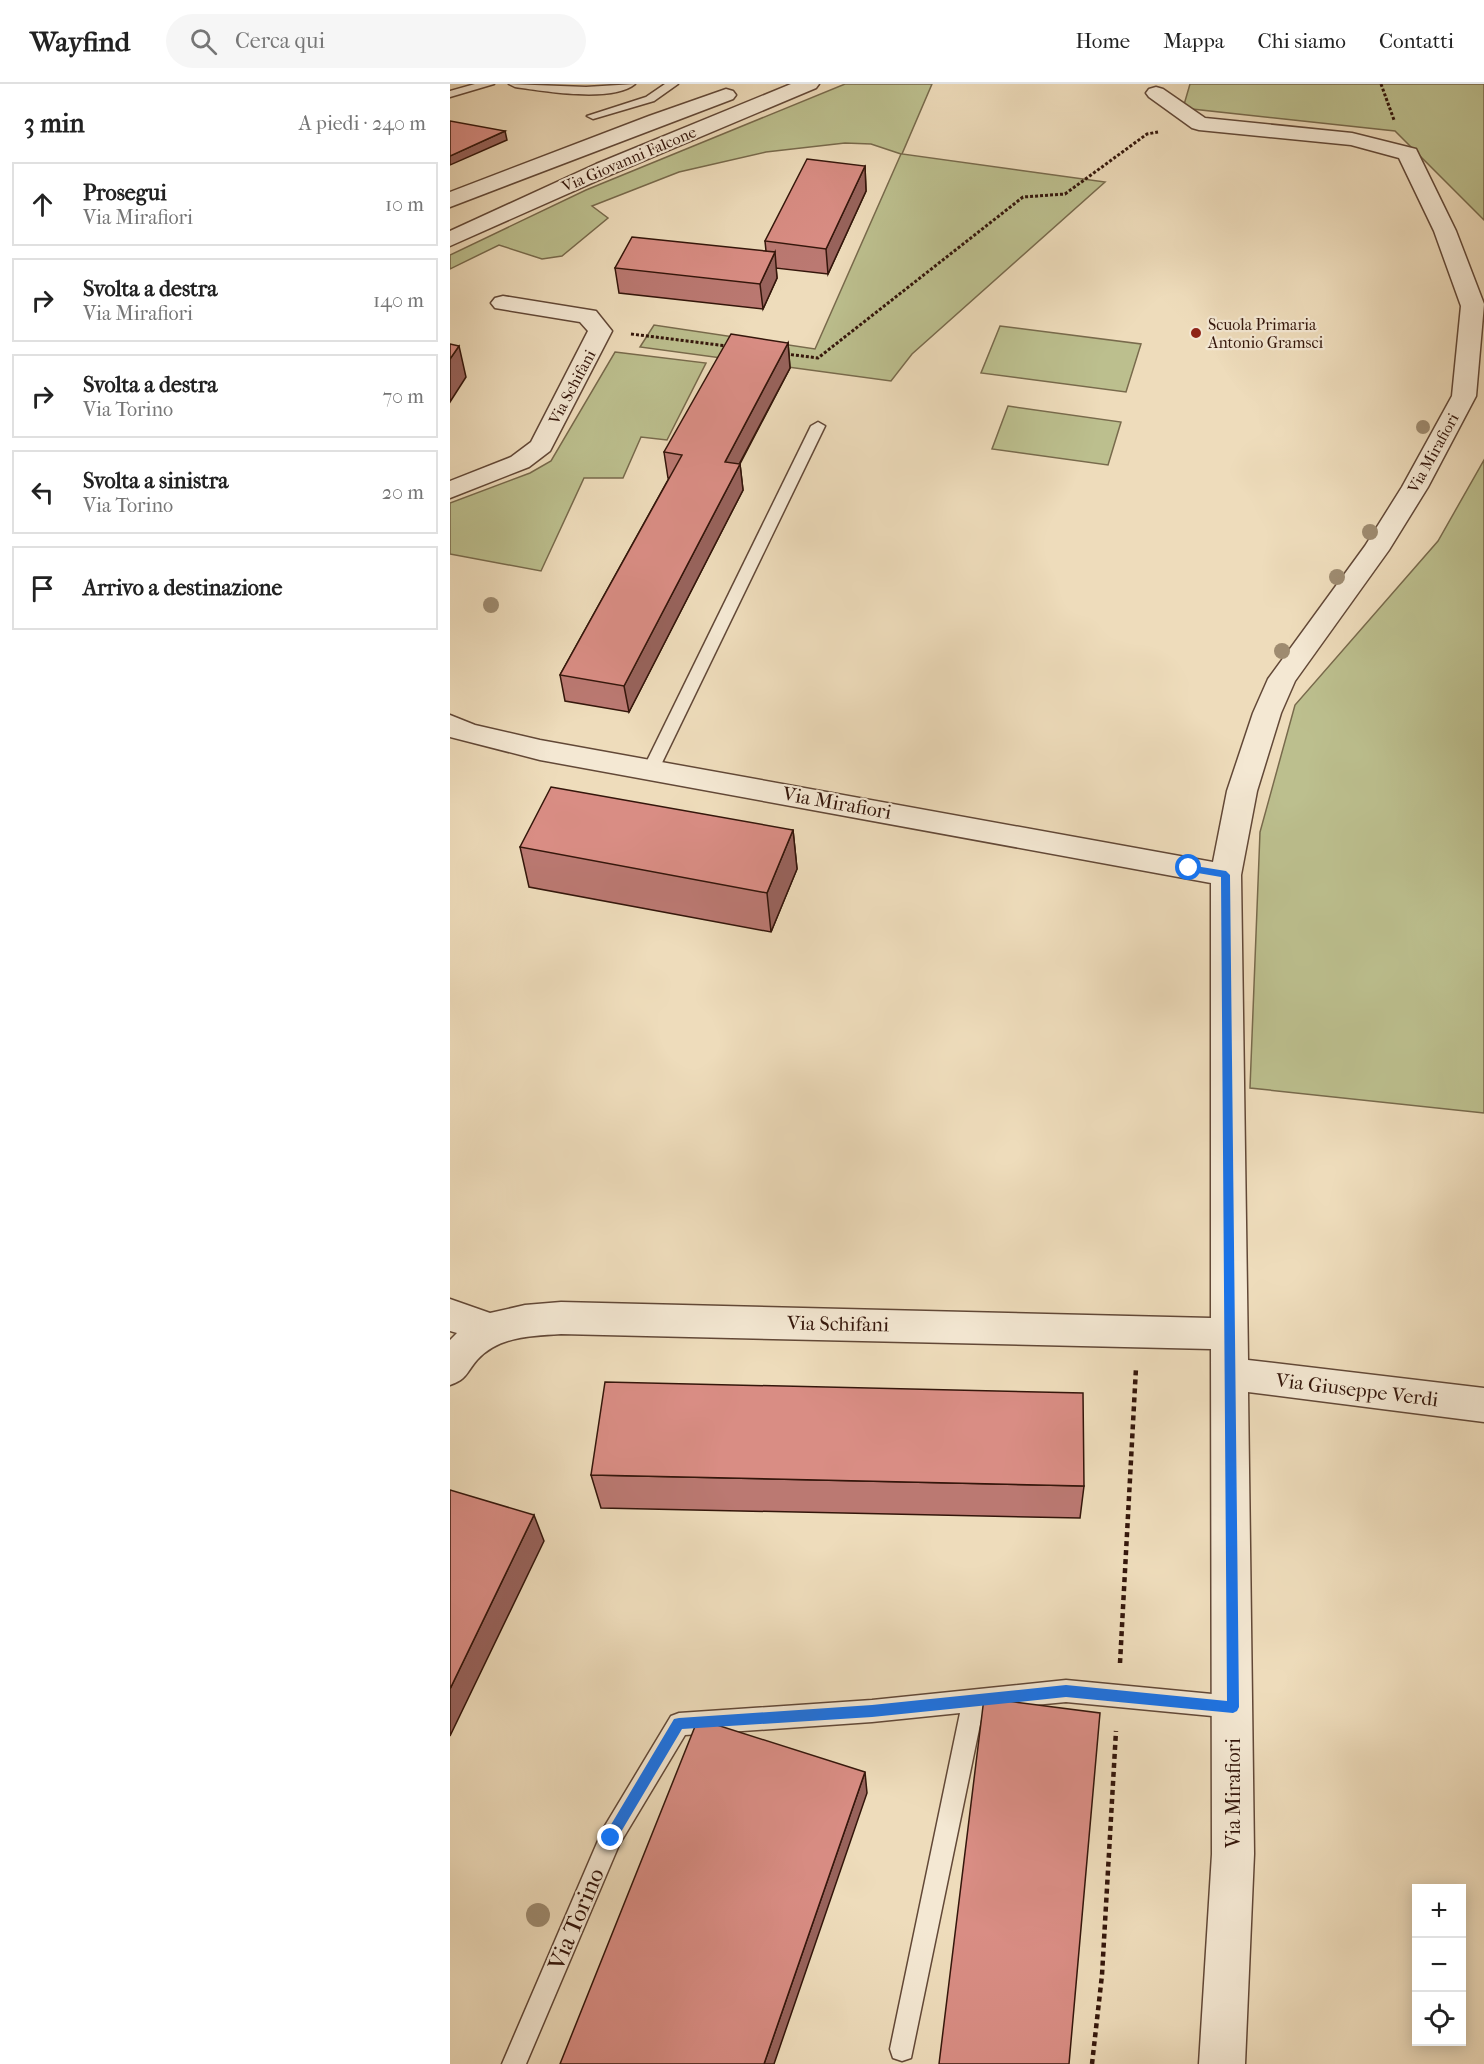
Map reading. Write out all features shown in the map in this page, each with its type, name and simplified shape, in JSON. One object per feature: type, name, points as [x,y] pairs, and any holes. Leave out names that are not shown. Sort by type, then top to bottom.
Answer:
[{"type":"street","name":"Via Giovanni Falcone","points":[[450,239],[604,169],[810,84]]},
{"type":"street","name":"Via Giovanni Falcone","points":[[450,200],[745,88]]},
{"type":"street","points":[[1156,93],[1199,124]]},
{"type":"street","name":"Via Mirafiori","points":[[1199,124],[1352,139],[1408,154],[1445,231],[1473,306],[1464,396],[1415,487],[1376,550],[1282,679],[1267,713],[1242,791],[1226,875],[1233,1854],[1222,2064]]},
{"type":"street","name":"Via Schifani","points":[[450,490],[520,462],[541,446],[600,331],[588,316],[503,303]]},
{"type":"street","name":"Via Mirafiori","points":[[450,725],[467,733],[540,750],[1226,875]]},
{"type":"street","points":[[450,1315],[490,1329]]},
{"type":"street","name":"Via Schifani","points":[[490,1329],[525,1321],[561,1318],[1230,1334]]},
{"type":"street","points":[[450,1369],[465,1348],[490,1329]]},
{"type":"street","name":"Via Giuseppe Verdi","points":[[1230,1374],[1484,1405]]},
{"type":"lane","points":[[450,94],[488,84]]},
{"type":"lane","points":[[515,84],[593,93],[609,91],[629,84]]},
{"type":"lane","points":[[593,116],[650,99],[672,84]]},
{"type":"lane","points":[[651,769],[818,426]]},
{"type":"lane","name":"Via Torino","points":[[514,2064],[611,1838],[679,1724],[872,1711],[1066,1691],[1233,1707]]},
{"type":"lane","points":[[902,2049],[974,1700]]},
{"type":"path","points":[[784,353],[818,358],[1023,197],[1065,194],[1147,134],[1199,124]]},
{"type":"path","points":[[600,331],[738,348]]},
{"type":"green space","points":[[845,84],[932,84],[902,154],[1105,182],[912,354],[891,381],[640,347],[654,325],[815,349],[901,154],[871,144],[845,143],[766,152],[679,172],[592,206],[608,218],[562,256],[542,259],[499,245],[450,269],[450,255],[586,190]]},
{"type":"green space","points":[[1190,84],[1484,84],[1484,220],[1395,131],[1183,108]]},
{"type":"green space","points":[[1000,326],[1141,344],[1126,392],[981,373]]},
{"type":"green space","points":[[615,352],[706,363],[667,440],[641,437],[623,478],[584,478],[541,571],[450,554],[450,503],[530,473],[551,461]]},
{"type":"green space","points":[[1008,406],[1121,422],[1108,465],[992,449]]},
{"type":"green space","points":[[1484,460],[1484,1113],[1250,1088],[1260,832],[1295,705],[1438,541]]},
{"type":"building","points":[[450,121],[505,131],[450,156]]},
{"type":"building","points":[[807,159],[865,166],[826,249],[765,241]]},
{"type":"building","points":[[632,237],[775,252],[760,284],[615,268]]},
{"type":"building","points":[[731,334],[788,343],[725,462],[740,464],[624,686],[560,675],[682,455],[664,452]]},
{"type":"building","points":[[450,344],[459,346],[450,359]]},
{"type":"building","points":[[551,787],[793,830],[767,893],[520,847]]},
{"type":"building","points":[[605,1382],[1083,1393],[1084,1486],[591,1475]]},
{"type":"building","points":[[450,1490],[534,1515],[450,1689]]},
{"type":"building","points":[[984,1698],[1100,1713],[1069,2064],[939,2064]]},
{"type":"building","points":[[698,1719],[865,1772],[764,2064],[560,2064]]},
{"type":"place","name":"Scuola Primaria Antonio Gramsci","points":[[1196,333]]},
{"type":"route","points":[[611,1838],[679,1724],[872,1711],[1066,1691],[1233,1707],[1226,875],[1189,868]]}]
